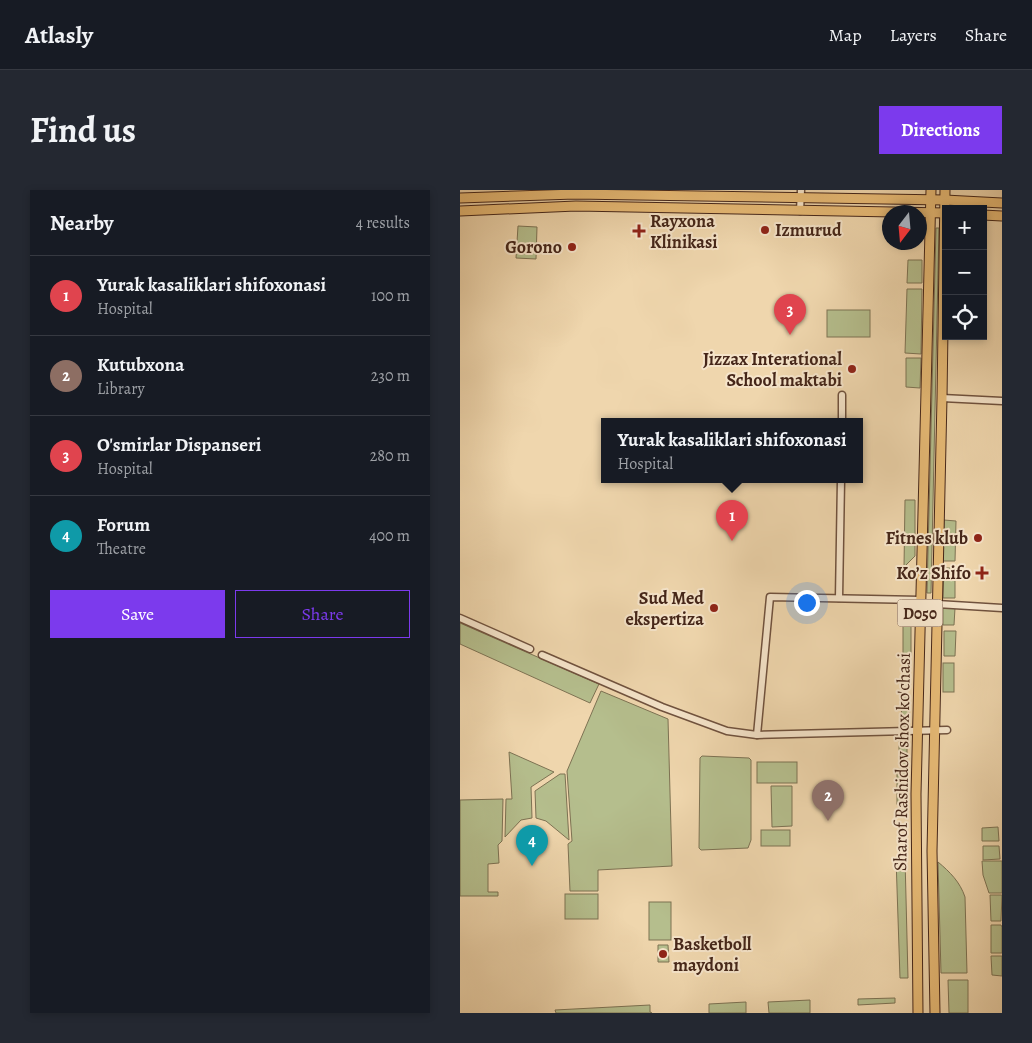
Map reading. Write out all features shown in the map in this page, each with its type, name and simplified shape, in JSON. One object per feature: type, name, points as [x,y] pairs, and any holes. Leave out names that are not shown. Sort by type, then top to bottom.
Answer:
[{"type":"main road","name":"D050","points":[[930,212],[931,190]]},
{"type":"main road","name":"D050","points":[[945,190],[945,205]]},
{"type":"main road","points":[[460,198],[575,194],[801,194],[1002,203]]},
{"type":"main road","points":[[460,211],[576,206],[942,213]]},
{"type":"main road","name":"Sharof Rashidov shox ko'chasi","points":[[918,1013],[916,804],[930,212]]},
{"type":"main road","points":[[987,215],[1002,216]]},
{"type":"main road","name":"Sharof Rashidov shox ko'chasi","points":[[935,1013],[932,851],[945,250]]},
{"type":"main road","points":[[919,647],[921,655],[927,660],[932,658],[936,651]]},
{"type":"street","points":[[800,211],[801,194]]},
{"type":"street","points":[[842,396],[842,418]]},
{"type":"street","points":[[942,398],[1002,401]]},
{"type":"street","points":[[839,598],[841,483]]},
{"type":"street","points":[[757,735],[770,597],[920,600]]},
{"type":"street","points":[[937,604],[1002,608]]},
{"type":"street","points":[[460,618],[530,649]]},
{"type":"street","points":[[542,655],[662,707],[726,731],[757,735],[947,730]]},
{"type":"green space","points":[[518,226],[537,227],[536,259],[516,258]]},
{"type":"green space","points":[[936,228],[939,228],[931,593],[927,593]]},
{"type":"green space","points":[[908,260],[922,260],[922,283],[907,283]]},
{"type":"green space","points":[[907,289],[922,289],[921,354],[905,353]]},
{"type":"green space","points":[[827,310],[870,310],[870,337],[827,337]]},
{"type":"green space","points":[[906,358],[921,358],[920,388],[906,387]]},
{"type":"green space","points":[[905,500],[915,500],[915,556],[904,567]]},
{"type":"green space","points":[[944,520],[956,521],[955,561],[943,561]]},
{"type":"green space","points":[[944,568],[955,568],[955,598],[943,598]]},
{"type":"green space","points":[[903,605],[911,605],[911,655],[903,655]]},
{"type":"green space","points":[[943,608],[955,608],[954,625],[943,625]]},
{"type":"green space","points":[[460,623],[599,684],[590,703],[460,644]]},
{"type":"green space","points":[[944,631],[956,631],[955,656],[944,656]]},
{"type":"green space","points":[[910,660],[910,685],[903,685],[903,661]]},
{"type":"green space","points":[[943,663],[954,663],[954,692],[943,692]]},
{"type":"green space","points":[[601,691],[668,719],[672,866],[598,870],[598,891],[570,891],[568,844],[572,841],[567,771]]},
{"type":"green space","points":[[902,695],[909,695],[909,724],[901,724]]},
{"type":"green space","points":[[899,739],[907,739],[907,765],[899,765]]},
{"type":"green space","points":[[509,752],[554,772],[531,787],[532,818],[521,820],[505,837],[506,799],[512,799]]},
{"type":"green space","points":[[702,756],[749,758],[751,760],[751,840],[748,848],[701,850],[699,848],[700,758]]},
{"type":"green space","points":[[757,762],[797,762],[797,783],[757,783]]},
{"type":"green space","points":[[897,769],[905,769],[905,804],[897,804]]},
{"type":"green space","points":[[560,774],[565,774],[569,840],[546,821],[536,818],[535,791]]},
{"type":"green space","points":[[771,786],[792,786],[792,826],[772,827]]},
{"type":"green space","points":[[503,799],[502,841],[498,845],[499,863],[488,864],[488,892],[498,892],[498,896],[460,896],[460,800]]},
{"type":"green space","points":[[998,827],[999,841],[982,841],[982,828]]},
{"type":"green space","points":[[761,830],[790,830],[790,846],[761,846]]},
{"type":"green space","points":[[983,846],[999,846],[1000,859],[983,860]]},
{"type":"green space","points":[[896,858],[905,858],[908,978],[900,978]]},
{"type":"green space","points":[[982,861],[1002,861],[1002,893],[989,893],[983,875]]},
{"type":"green space","points":[[938,862],[954,878],[965,897],[967,973],[941,973]]},
{"type":"green space","points":[[565,894],[598,894],[598,919],[565,919]]},
{"type":"green space","points":[[990,895],[1002,895],[1001,921],[991,921]]},
{"type":"green space","points":[[649,902],[671,902],[671,940],[649,940]]},
{"type":"green space","points":[[991,925],[1001,925],[1002,927],[1002,953],[991,953]]},
{"type":"green space","name":"Basketboll maydoni","points":[[658,945],[668,945],[669,962],[658,962]]},
{"type":"green space","points":[[991,956],[1002,956],[1002,976],[992,975]]},
{"type":"green space","points":[[948,980],[968,980],[968,1013],[949,1013]]},
{"type":"green space","points":[[895,998],[895,1003],[858,1005],[858,999]]},
{"type":"green space","points":[[810,1000],[810,1013],[769,1013],[768,1002]]},
{"type":"green space","points":[[746,1002],[746,1013],[709,1013],[709,1004]]},
{"type":"green space","points":[[650,1005],[650,1012],[652,1013],[556,1013],[555,1010]]},
{"type":"place","name":"Izmurud","points":[[765,230]]},
{"type":"place","name":"Rayxona Klinikasi","points":[[639,231]]},
{"type":"place","name":"Gorono","points":[[572,247]]},
{"type":"place","name":"O'smirlar Dispanseri","points":[[790,335]]},
{"type":"place","name":"Jizzax Interational School maktabi","points":[[852,369]]},
{"type":"place","name":"Fitnes klub","points":[[978,538]]},
{"type":"place","name":"Yurak kasaliklari shifoxonasi","points":[[732,541]]},
{"type":"place","name":"Ko’z Shifo","points":[[982,573]]},
{"type":"place","name":"Sud Med ekspertiza","points":[[714,608]]},
{"type":"place","name":"Kutubxona","points":[[828,821]]},
{"type":"place","name":"Forum","points":[[532,866]]},
{"type":"place","name":"Basketboll maydoni","points":[[663,954]]}]
